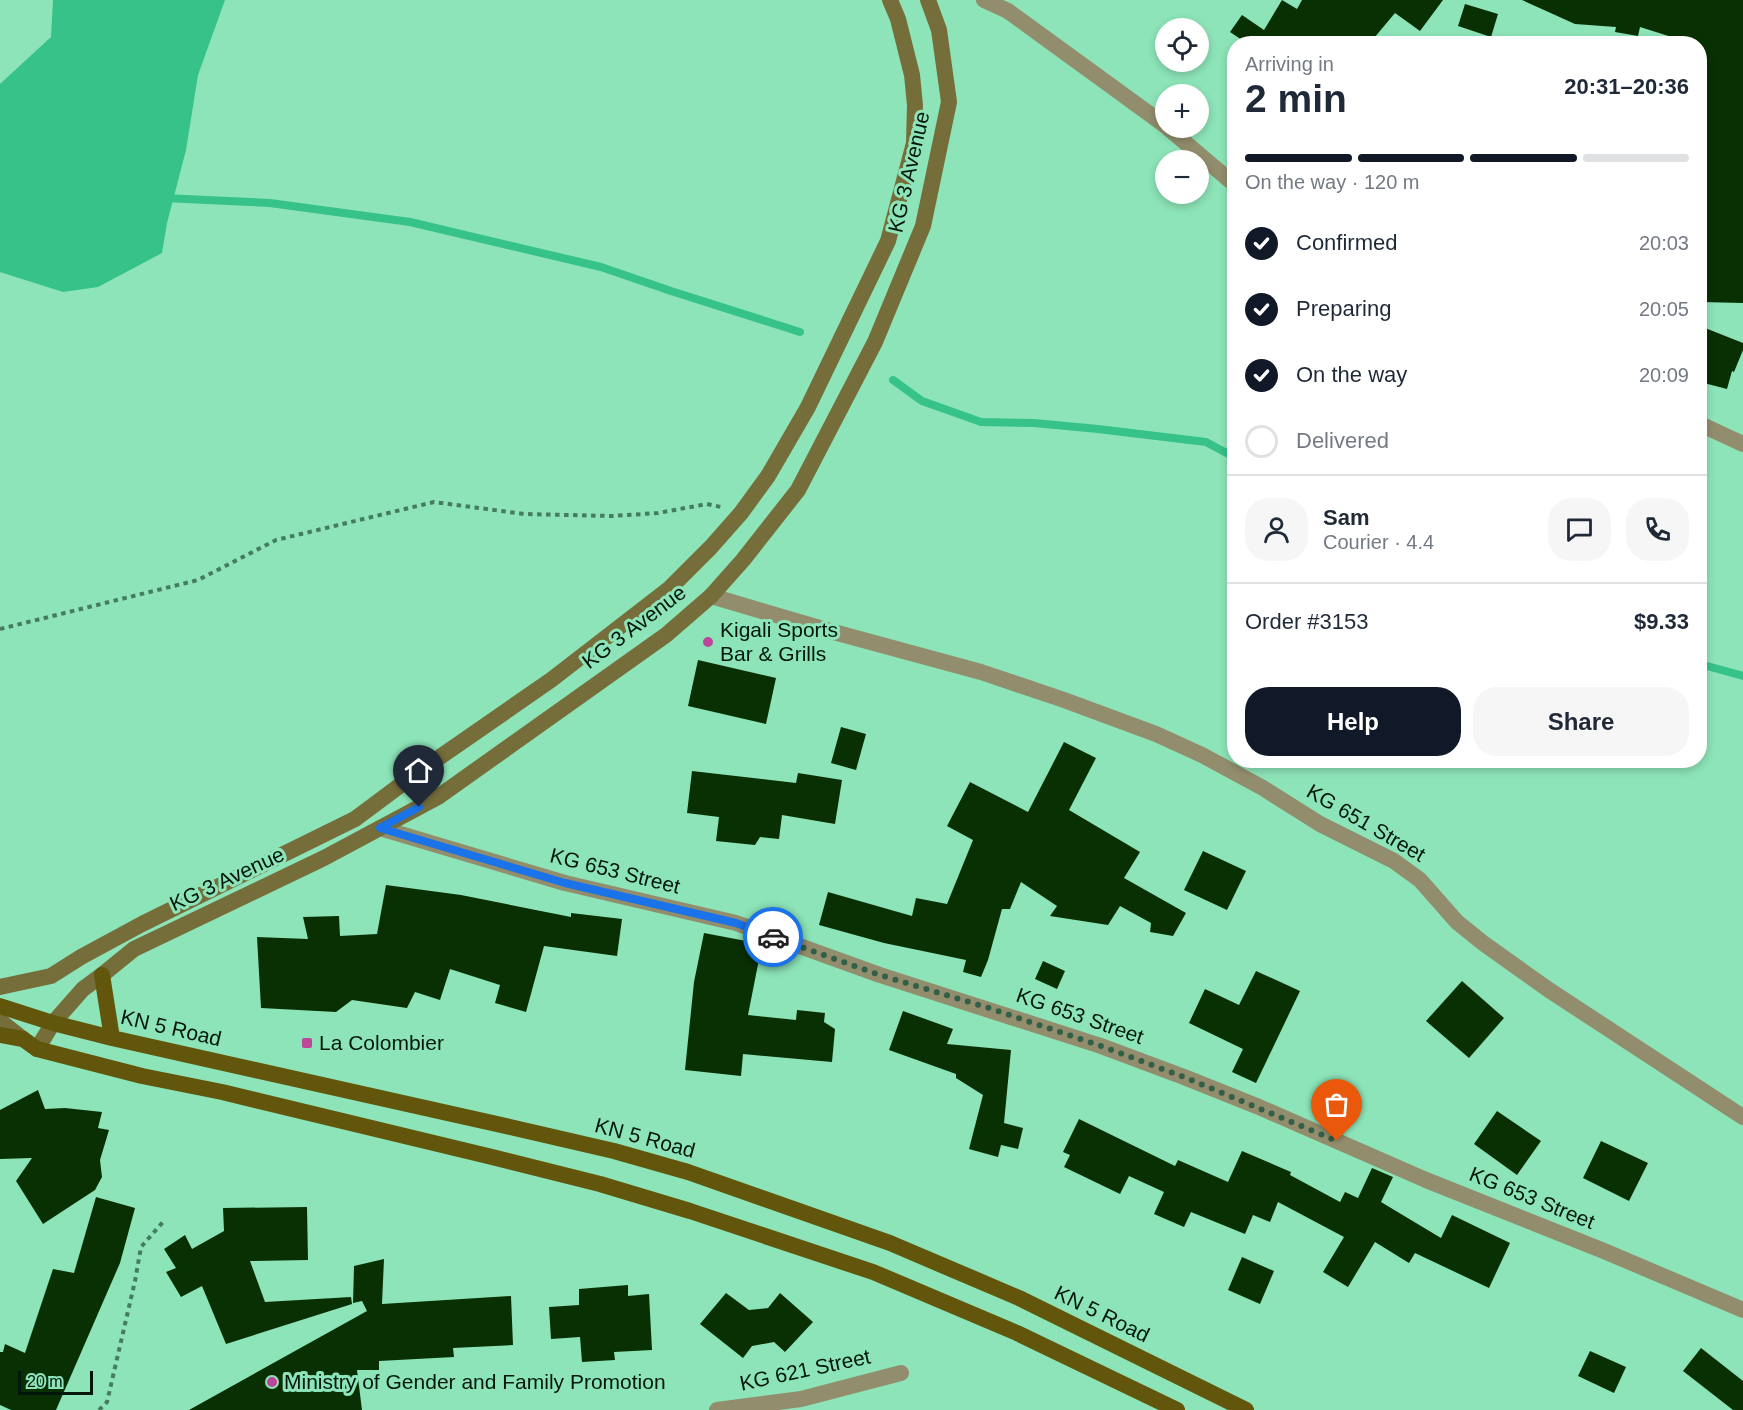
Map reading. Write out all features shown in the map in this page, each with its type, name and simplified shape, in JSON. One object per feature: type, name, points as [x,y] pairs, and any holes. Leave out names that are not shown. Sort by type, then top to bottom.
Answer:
[{"type":"main road","name":"KG 3 Avenue","points":[[0,987],[51,976],[142,924],[355,819],[551,680],[670,588],[741,513],[768,476],[808,407],[888,241],[914,143],[915,105],[912,75],[898,19],[890,0]]},
{"type":"main road","name":"KG 3 Avenue","points":[[30,1044],[53,1023],[83,989],[134,948],[324,858],[438,797],[666,635],[711,596],[743,560],[798,490],[875,342],[923,226],[949,102],[939,30],[928,0]]},
{"type":"main road","points":[[102,975],[112,1038]]},
{"type":"main road","name":"KN 5 Road","points":[[0,1006],[112,1038],[614,1151],[688,1172],[890,1243],[1019,1298],[1246,1410]]},
{"type":"main road","points":[[0,1021],[30,1044]]},
{"type":"main road","points":[[0,1035],[142,1076],[222,1092],[492,1157],[600,1184],[690,1211],[873,1272],[1017,1333],[1178,1410]]},
{"type":"street","points":[[984,0],[1008,11],[1155,118]]},
{"type":"street","points":[[1180,138],[1227,178]]},
{"type":"street","points":[[1707,427],[1743,444]]},
{"type":"street","name":"KG 651 Street","points":[[711,596],[981,672],[1156,734],[1227,768]]},
{"type":"street","name":"KG 651 Street","points":[[1227,768],[1320,824],[1394,861],[1420,880],[1457,922],[1483,943],[1549,990],[1743,1117]]},
{"type":"street","name":"KG 653 Street","points":[[380,828],[565,883],[736,923],[880,975],[989,1008],[1101,1046],[1259,1107],[1426,1180],[1604,1251],[1743,1310]]},
{"type":"street","name":"KG 621 Street","points":[[717,1410],[801,1399],[901,1373]]},
{"type":"path","points":[[0,629],[198,580],[276,540],[434,502],[524,514],[612,516],[658,513],[707,504],[741,513]]},
{"type":"path","points":[[99,1410],[107,1402],[141,1247],[164,1222]]},
{"type":"shaded area","points":[[53,0],[225,0],[198,75],[186,150],[167,223],[162,253],[98,287],[63,292],[0,272],[0,84],[51,37]]},
{"type":"building","points":[[1282,0],[1297,9],[1302,0],[1443,0],[1420,31],[1395,13],[1376,36],[1236,36],[1230,32],[1242,15],[1264,30]]},
{"type":"building","points":[[1522,0],[1743,0],[1743,303],[1707,302],[1707,36],[1669,36],[1640,27],[1638,36],[1615,32],[1616,27],[1575,24]]},
{"type":"building","points":[[1465,4],[1498,14],[1491,36],[1458,26]]},
{"type":"building","points":[[1707,329],[1743,343],[1743,350],[1734,372],[1732,371],[1727,389],[1707,384]]},
{"type":"building","points":[[698,660],[776,678],[766,724],[688,706]]},
{"type":"building","points":[[841,727],[866,734],[856,770],[831,763]]},
{"type":"building","points":[[1064,742],[1096,758],[1069,810],[1140,852],[1124,878],[1186,913],[1173,936],[1150,932],[1151,923],[1120,906],[1108,925],[1050,916],[1057,906],[1021,882],[1010,909],[1002,909],[981,977],[963,972],[966,960],[884,943],[819,925],[828,892],[912,916],[916,898],[947,904],[973,840],[947,826],[970,782],[1028,812]]},
{"type":"building","points":[[692,771],[796,783],[798,773],[842,780],[835,824],[782,815],[779,839],[760,837],[755,845],[716,841],[719,817],[687,813]]},
{"type":"building","points":[[1203,851],[1246,871],[1227,910],[1184,890]]},
{"type":"building","points":[[386,885],[461,895],[571,917],[571,913],[622,919],[617,956],[544,946],[526,1012],[495,1003],[500,985],[450,969],[440,1000],[415,992],[407,1008],[352,1000],[336,1012],[261,1008],[257,937],[308,939],[303,917],[339,916],[340,936],[377,934]]},
{"type":"building","points":[[704,933],[762,944],[748,1015],[796,1020],[797,1010],[825,1013],[824,1022],[835,1029],[832,1062],[743,1054],[741,1076],[685,1070],[694,982]]},
{"type":"building","points":[[1043,961],[1065,971],[1057,989],[1035,979]]},
{"type":"building","points":[[1256,971],[1300,991],[1256,1083],[1232,1072],[1243,1049],[1189,1023],[1205,989],[1239,1005]]},
{"type":"building","points":[[1462,981],[1504,1018],[1469,1058],[1426,1021]]},
{"type":"building","points":[[903,1011],[953,1029],[947,1044],[1011,1050],[1004,1123],[1023,1128],[1018,1149],[1001,1145],[998,1157],[969,1149],[983,1095],[956,1078],[956,1074],[889,1050]]},
{"type":"building","points":[[38,1090],[45,1109],[65,1108],[102,1112],[98,1128],[109,1130],[100,1160],[102,1177],[95,1190],[43,1224],[16,1181],[32,1158],[0,1159],[0,1110]]},
{"type":"building","points":[[1497,1111],[1541,1141],[1517,1175],[1474,1144]]},
{"type":"building","points":[[1079,1119],[1175,1166],[1178,1160],[1228,1182],[1242,1151],[1291,1172],[1290,1175],[1340,1202],[1345,1192],[1358,1198],[1372,1168],[1393,1177],[1381,1202],[1441,1238],[1452,1215],[1510,1243],[1489,1288],[1415,1253],[1409,1263],[1375,1242],[1348,1287],[1323,1272],[1344,1237],[1278,1202],[1270,1222],[1253,1215],[1245,1234],[1191,1212],[1184,1227],[1154,1214],[1164,1192],[1129,1176],[1120,1194],[1064,1167],[1070,1155],[1063,1152]]},
{"type":"building","points":[[1601,1141],[1648,1163],[1629,1201],[1583,1178]]},
{"type":"building","points":[[96,1197],[135,1208],[120,1263],[56,1410],[11,1410],[0,1405],[0,1352],[3,1352],[5,1344],[25,1353],[53,1269],[74,1273]]},
{"type":"building","points":[[307,1207],[308,1260],[250,1261],[265,1302],[351,1297],[352,1304],[226,1344],[202,1286],[181,1297],[166,1272],[176,1268],[164,1249],[185,1235],[192,1249],[224,1231],[223,1208]]},
{"type":"building","points":[[1242,1257],[1274,1271],[1260,1304],[1228,1290]]},
{"type":"building","points":[[384,1259],[382,1304],[511,1296],[513,1345],[453,1348],[454,1357],[379,1361],[379,1370],[357,1370],[362,1410],[189,1410],[367,1311],[362,1301],[353,1303],[354,1266]]},
{"type":"building","points":[[628,1285],[628,1296],[649,1294],[652,1350],[614,1352],[615,1360],[582,1362],[580,1337],[551,1339],[549,1307],[579,1305],[579,1289]]},
{"type":"building","points":[[726,1293],[749,1310],[768,1308],[780,1293],[813,1322],[785,1352],[774,1342],[752,1346],[743,1358],[700,1324]]},
{"type":"building","points":[[1701,1348],[1743,1381],[1743,1410],[1733,1410],[1683,1371]]},
{"type":"building","points":[[1590,1351],[1626,1367],[1614,1393],[1578,1376]]},
{"type":"waterway","points":[[164,198],[270,203],[410,222],[601,267],[800,332]]},
{"type":"waterway","points":[[893,380],[922,401],[981,422],[1034,423],[1206,442],[1227,453]]},
{"type":"waterway","points":[[1707,666],[1743,676]]},
{"type":"way so far","points":[[773,937],[880,975],[989,1008],[1101,1046],[1259,1107],[1337,1141]]},
{"type":"place","name":"Kigali Sports Bar & Grills","points":[[708,642]]},
{"type":"place","name":"La Colombier","points":[[307,1043]]},
{"type":"place","name":"Ministry of Gender and Family Promotion","points":[[272,1382]]},
{"type":"route","points":[[419,807],[380,828],[565,883],[736,923],[773,937]]}]
